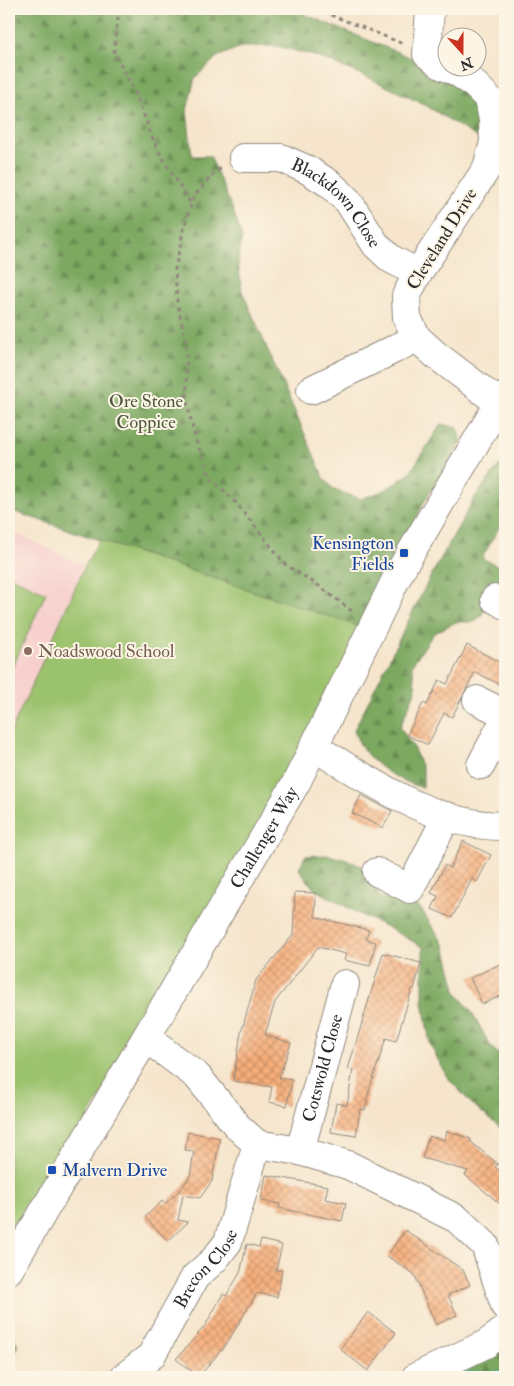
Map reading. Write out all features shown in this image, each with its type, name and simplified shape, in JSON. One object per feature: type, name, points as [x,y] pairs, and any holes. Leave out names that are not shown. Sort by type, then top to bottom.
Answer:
[{"type":"street","points":[[427,54],[430,9]]},
{"type":"street","name":"Cleveland Drive","points":[[427,54],[441,65],[457,72],[473,83],[489,99],[494,120],[496,174],[418,273],[406,296],[407,318],[417,338],[436,356],[502,400]]},
{"type":"street","name":"Blackdown Close","points":[[243,158],[281,158],[308,170],[330,184],[348,201],[376,244],[391,259],[418,273]]},
{"type":"street","points":[[311,390],[417,338]]},
{"type":"street","name":"Challenger Way","points":[[9,1270],[296,783],[400,571],[502,400]]},
{"type":"street","points":[[477,700],[505,714]]},
{"type":"street","points":[[481,765],[505,719]]},
{"type":"street","points":[[314,746],[380,787],[416,805],[470,822],[505,826]]},
{"type":"street","points":[[377,872],[410,889],[447,816]]},
{"type":"street","name":"Cotswold Close","points":[[300,1151],[345,984]]},
{"type":"street","points":[[146,1038],[197,1076],[238,1127],[257,1144],[300,1151],[348,1165],[457,1219],[485,1245],[505,1306]]},
{"type":"street","name":"Brecon Close","points":[[124,1377],[151,1356],[195,1277],[214,1260],[228,1242],[257,1144]]},
{"type":"street","points":[[416,1377],[486,1344],[505,1330]]},
{"type":"path","points":[[119,9],[114,51],[136,95],[156,147],[191,204]]},
{"type":"path","points":[[316,9],[427,54]]},
{"type":"path","points":[[243,158],[217,170],[194,196],[184,228],[175,270],[176,302],[186,342],[187,402],[196,438],[211,478],[238,504],[286,565],[357,615],[374,624]]},
{"type":"shaded area","name":"Noadswood School","points":[[9,530],[85,566],[9,736]]},
{"type":"green space","name":"Ore Stone Coppice","points":[[9,9],[292,9],[412,58],[436,71],[436,78],[448,78],[468,92],[478,107],[483,141],[425,105],[367,77],[318,57],[277,46],[241,47],[217,57],[195,78],[187,110],[192,156],[210,156],[233,210],[242,238],[238,262],[242,291],[324,478],[334,490],[361,499],[385,490],[409,474],[441,424],[458,428],[462,442],[425,500],[364,628],[9,510]]},
{"type":"green space","points":[[505,458],[505,517],[482,558],[504,569],[504,573],[481,616],[475,622],[456,622],[434,633],[412,665],[416,690],[400,727],[413,747],[423,770],[423,788],[391,774],[372,760],[358,741],[354,730],[428,581],[475,497]]},
{"type":"green space","points":[[99,540],[364,628],[283,789],[9,1251],[9,736],[85,566]]},
{"type":"green space","points":[[9,576],[46,593],[9,675]]},
{"type":"green space","points":[[326,855],[345,859],[361,866],[381,898],[408,900],[421,909],[445,946],[457,993],[473,1014],[491,1047],[505,1060],[505,1132],[470,1102],[447,1077],[430,1044],[423,1002],[423,947],[313,888],[299,869],[305,856]]},
{"type":"green space","points":[[9,1330],[19,1346],[9,1362]]},
{"type":"green space","points":[[505,1344],[505,1377],[431,1377]]},
{"type":"building","points":[[467,645],[505,665],[505,687],[475,672],[452,717],[444,713],[428,745],[407,735],[423,703],[427,705],[439,680],[447,684]]},
{"type":"building","points":[[361,795],[392,811],[383,828],[352,813]]},
{"type":"building","points":[[463,841],[491,855],[477,882],[472,879],[452,918],[432,909],[438,896],[431,893],[445,865],[450,868]]},
{"type":"building","points":[[295,892],[316,893],[315,917],[369,930],[366,939],[376,942],[370,966],[344,960],[346,954],[318,947],[275,1002],[265,1035],[291,1043],[279,1078],[292,1080],[287,1106],[269,1102],[272,1087],[233,1081],[241,1033],[256,980],[293,935]]},
{"type":"building","points":[[383,953],[421,963],[414,989],[412,989],[396,1041],[386,1038],[365,1110],[360,1109],[356,1136],[331,1132],[336,1103],[347,1105],[353,1070],[348,1069]]},
{"type":"building","points":[[505,962],[505,994],[482,1004],[470,978]]},
{"type":"building","points":[[447,1131],[471,1139],[471,1142],[498,1164],[495,1167],[505,1175],[505,1208],[465,1175],[468,1171],[422,1158],[429,1136],[444,1140]]},
{"type":"building","points":[[188,1132],[220,1138],[212,1181],[200,1198],[183,1195],[178,1220],[188,1222],[168,1241],[145,1217],[162,1201],[165,1204],[181,1189],[190,1176],[194,1151],[185,1150]]},
{"type":"building","points":[[266,1175],[328,1186],[325,1199],[346,1203],[342,1221],[279,1208],[280,1204],[261,1201]]},
{"type":"building","points":[[405,1230],[463,1270],[470,1285],[448,1295],[457,1315],[436,1325],[414,1274],[387,1256]]},
{"type":"building","points":[[261,1240],[282,1245],[276,1270],[282,1270],[277,1297],[257,1293],[222,1351],[199,1377],[176,1359],[205,1326],[223,1294],[226,1296],[240,1273],[247,1244],[259,1247]]},
{"type":"building","points":[[368,1312],[396,1333],[368,1371],[340,1349]]},
{"type":"waterway","points":[[460,1377],[505,1374]]},
{"type":"place","name":"Kensington Fields","points":[[404,553]]},
{"type":"place","name":"Noadswood School","points":[[28,651]]},
{"type":"place","name":"Malvern Drive","points":[[52,1170]]}]
